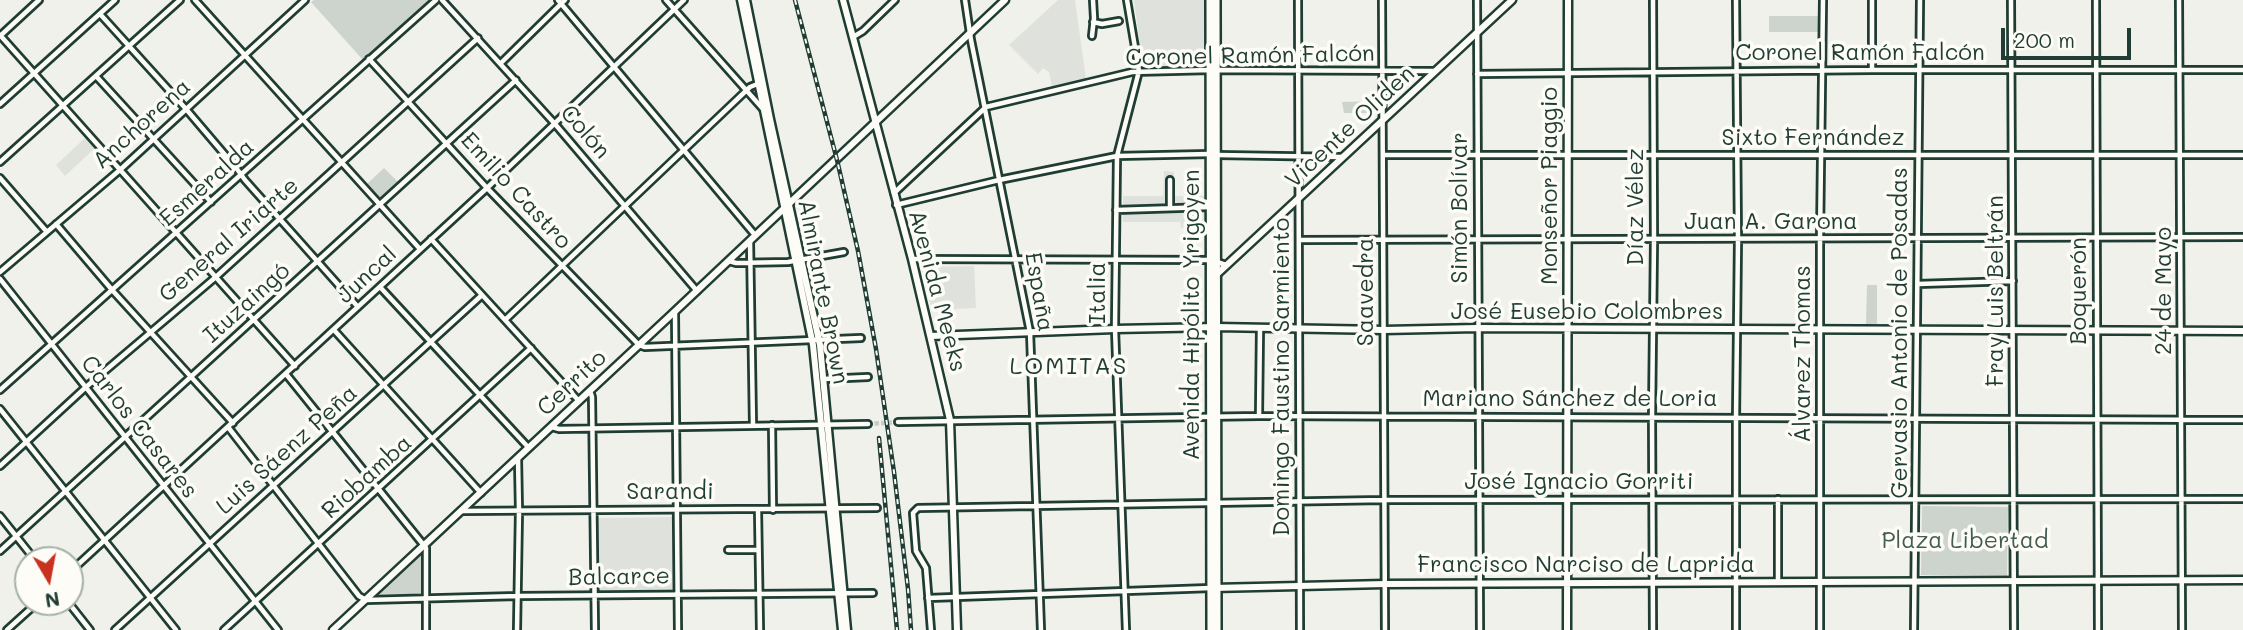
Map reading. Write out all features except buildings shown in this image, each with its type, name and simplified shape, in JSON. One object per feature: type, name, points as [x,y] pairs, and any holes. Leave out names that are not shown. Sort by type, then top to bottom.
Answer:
[{"type":"main road","name":"Avenida Hipólito Yrigoyen","points":[[1210,0],[1213,70],[1215,416],[1214,588],[1211,630]]},
{"type":"main road","name":"Avenida Hipólito Yrigoyen","points":[[1213,70],[1216,0]]},
{"type":"main road","name":"Avenida Hipólito Yrigoyen","points":[[1214,155],[1211,207],[1214,260]]},
{"type":"main road","name":"Avenida Hipólito Yrigoyen","points":[[1214,588],[1217,630]]},
{"type":"street","points":[[39,0],[0,35],[295,366]]},
{"type":"street","points":[[0,162],[180,0]]},
{"type":"street","points":[[195,0],[420,249]]},
{"type":"street","name":"Anchorena","points":[[0,272],[121,169],[305,0]]},
{"type":"street","name":"Esmeralda","points":[[0,390],[436,0]]},
{"type":"street","name":"Colón","points":[[442,0],[555,124],[697,291]]},
{"type":"street","points":[[666,0],[763,109]]},
{"type":"street","name":"Juncal","points":[[84,559],[487,188],[684,0]]},
{"type":"street","name":"Almirante Brown","points":[[741,0],[824,379],[825,425]]},
{"type":"street","name":"Almirante Brown","points":[[746,0],[763,109],[787,206]]},
{"type":"street","name":"Avenida Meeks","points":[[843,0],[912,258],[950,420],[957,630]]},
{"type":"street","points":[[853,38],[895,0]]},
{"type":"street","name":"España","points":[[965,0],[1030,332],[1041,630]]},
{"type":"street","name":"Cerrito","points":[[333,630],[1005,0]]},
{"type":"street","points":[[1092,36],[1093,0]]},
{"type":"street","name":"Italia","points":[[1126,630],[1115,329],[1116,156],[1139,71],[1127,0]]},
{"type":"street","name":"Domingo Faustino Sarmiento","points":[[1298,0],[1300,630]]},
{"type":"street","name":"Saavedra","points":[[1382,0],[1385,630]]},
{"type":"street","name":"Simón Bolívar","points":[[1477,0],[1480,630]]},
{"type":"street","name":"Vicente Oliden","points":[[1214,276],[1512,0]]},
{"type":"street","name":"Monseñor Piaggio","points":[[1567,630],[1568,0]]},
{"type":"street","name":"Díaz Vélez","points":[[1653,0],[1653,630]]},
{"type":"street","points":[[1736,630],[1737,0]]},
{"type":"street","name":"Álvarez Thomas","points":[[1820,630],[1822,0]]},
{"type":"street","points":[[1872,0],[1872,70]]},
{"type":"street","name":"Gervasio Antonio de Posadas","points":[[1914,630],[1920,0]]},
{"type":"street","name":"Fray Luis Beltrán","points":[[2011,0],[2014,630]]},
{"type":"street","name":"Boquerón","points":[[2096,0],[2098,630]]},
{"type":"street","name":"24 de Mayo","points":[[2179,0],[2182,630]]},
{"type":"street","points":[[0,104],[112,1]]},
{"type":"street","points":[[501,63],[562,1],[753,237],[750,263],[753,425]]},
{"type":"street","points":[[100,14],[358,307]]},
{"type":"street","points":[[1093,22],[1102,24],[1119,21]]},
{"type":"street","name":"General Iriarte","points":[[0,466],[86,387],[280,220],[478,38]]},
{"type":"street","name":"Emilio Castro","points":[[369,59],[487,188],[639,345]]},
{"type":"street","name":"Coronel Ramón Falcón","points":[[1477,74],[2243,70]]},
{"type":"street","name":"Coronel Ramón Falcón","points":[[893,193],[986,107],[1139,71],[1435,71]]},
{"type":"street","points":[[96,76],[211,202]]},
{"type":"street","name":"Ituzaingó","points":[[0,551],[516,80]]},
{"type":"street","points":[[505,320],[746,91],[760,83]]},
{"type":"street","name":"Sixto Fernández","points":[[1383,155],[2243,155]]},
{"type":"street","points":[[896,205],[1116,156],[1343,157]]},
{"type":"street","points":[[0,178],[47,232]]},
{"type":"street","points":[[1170,180],[1170,208]]},
{"type":"street","points":[[1116,210],[1211,207]]},
{"type":"street","points":[[56,224],[191,376],[318,544],[359,596],[366,600]]},
{"type":"street","name":"Juan A. Garona","points":[[1299,240],[2243,237]]},
{"type":"street","points":[[431,239],[578,400]]},
{"type":"street","points":[[729,261],[750,263],[799,260],[844,252]]},
{"type":"street","points":[[912,258],[1214,260],[1226,265]]},
{"type":"street","name":"Carlos Casares","points":[[0,279],[278,630]]},
{"type":"street","points":[[1917,284],[2013,281]]},
{"type":"street","points":[[380,287],[528,447]]},
{"type":"street","name":"Luis Sáenz Peña","points":[[115,630],[482,295]]},
{"type":"street","points":[[675,312],[678,630]]},
{"type":"street","name":"José Eusebio Colombres","points":[[931,336],[1214,327],[1384,330],[1653,328],[2243,331]]},
{"type":"street","points":[[1259,416],[1260,328]]},
{"type":"street","points":[[334,330],[481,493]]},
{"type":"street","points":[[639,345],[645,347],[862,338]]},
{"type":"street","name":"Almirante Brown","points":[[816,340],[844,630]]},
{"type":"street","name":"Riobamba","points":[[224,630],[531,348]]},
{"type":"street","points":[[286,374],[425,545],[426,630]]},
{"type":"street","points":[[824,379],[868,377]]},
{"type":"street","points":[[589,390],[592,397],[595,630]]},
{"type":"street","points":[[0,409],[176,630]]},
{"type":"street","name":"Mariano Sánchez de Loria","points":[[898,422],[1215,416],[2243,420]]},
{"type":"street","points":[[551,426],[559,429],[868,424]]},
{"type":"street","points":[[772,425],[773,510]]},
{"type":"street","points":[[517,630],[518,458]]},
{"type":"street","points":[[1778,499],[1778,582]]},
{"type":"street","name":"José Ignacio Gorriti","points":[[929,598],[926,568],[916,551],[915,509],[1384,500],[2243,499]]},
{"type":"street","name":"Sarandi","points":[[462,510],[877,508]]},
{"type":"street","points":[[758,510],[760,630]]},
{"type":"street","points":[[0,516],[24,546]]},
{"type":"street","points":[[728,550],[758,550]]},
{"type":"street","name":"Francisco Narciso de Laprida","points":[[929,598],[1385,584],[2243,580]]},
{"type":"street","name":"Balcarce","points":[[366,600],[426,597],[873,593]]},
{"type":"street","points":[[929,598],[931,630]]},
{"type":"street","points":[[7,630],[22,616]]},
{"type":"street","points":[[79,616],[90,630]]},
{"type":"shaded area","points":[[1058,0],[1075,0],[1086,79],[1052,87],[1049,72],[1043,68],[1038,74],[1009,45]]},
{"type":"shaded area","points":[[1134,0],[1206,0],[1206,66],[1143,67]]},
{"type":"shaded area","points":[[86,137],[95,148],[65,176],[56,165]]},
{"type":"shaded area","points":[[1164,171],[1174,172],[1175,196],[1206,196],[1206,228],[1181,228],[1180,222],[1123,222],[1123,196],[1163,196]]},
{"type":"shaded area","points":[[974,266],[976,308],[932,310],[921,267]]},
{"type":"shaded area","points":[[675,517],[676,590],[598,591],[598,518]]},
{"type":"green space","points":[[430,0],[363,60],[311,2]]},
{"type":"green space","points":[[1769,16],[1818,16],[1818,32],[1769,32]]},
{"type":"green space","points":[[1378,101],[1378,113],[1344,113],[1342,102]]},
{"type":"green space","points":[[384,168],[400,184],[381,201],[366,185]]},
{"type":"green space","points":[[1867,285],[1877,285],[1877,324],[1866,324]]},
{"type":"green space","name":"Plaza Libertad","points":[[1922,506],[2008,507],[2007,576],[1921,575]]},
{"type":"green space","points":[[424,553],[424,594],[379,594],[379,591]]},
{"type":"tunnel","points":[[868,424],[898,422]]},
{"type":"railway","points":[[795,0],[858,251],[894,472],[911,630]]},
{"type":"railway","points":[[879,438],[897,630]]},
{"type":"district","name":"LOMITAS","points":[[1069,367]]}]
